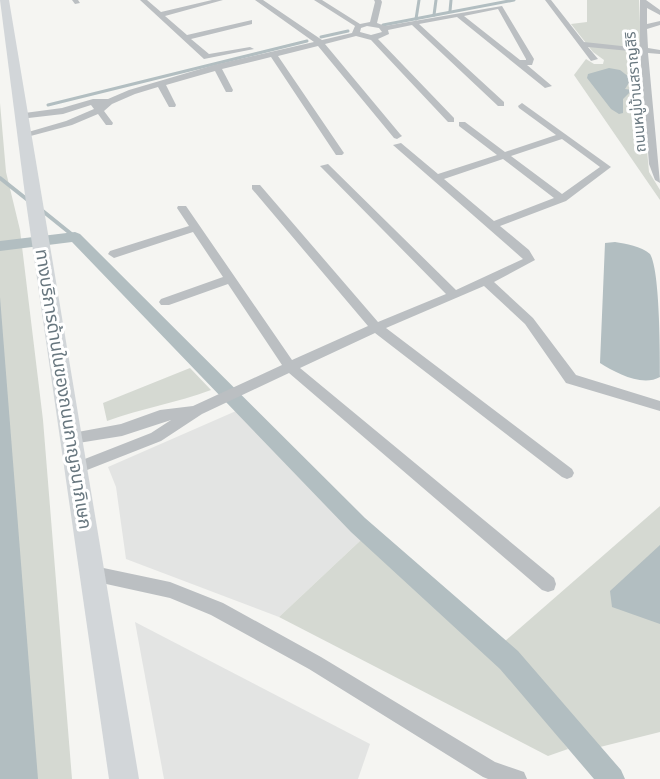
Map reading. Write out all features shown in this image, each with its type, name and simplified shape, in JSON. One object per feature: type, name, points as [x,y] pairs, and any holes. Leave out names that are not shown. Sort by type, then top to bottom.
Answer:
[{"type":"main road","name":"ทางบริการด้านในของถนนกาญจนาภิเษก","points":[[4,0],[20,116],[94,574],[124,779]]},
{"type":"street","points":[[143,0],[211,58],[258,47]]},
{"type":"street","points":[[159,15],[220,0]]},
{"type":"street","points":[[77,468],[156,437],[197,410],[376,327],[486,281],[529,260],[525,253],[437,178],[398,140],[319,42],[258,0]]},
{"type":"street","points":[[317,0],[358,30],[373,38],[451,120]]},
{"type":"street","points":[[373,24],[379,2],[377,0]]},
{"type":"street","points":[[642,1],[660,13]]},
{"type":"street","name":"ถนนหมู่บ้านสราญสิริ","points":[[642,1],[644,51],[653,86],[656,133],[655,171],[660,180]]},
{"type":"street","points":[[548,2],[594,59]]},
{"type":"street","points":[[20,116],[63,111],[93,102],[109,102],[217,67],[319,42],[373,24],[384,28],[501,8],[530,58],[529,63],[517,62]]},
{"type":"street","points":[[459,15],[548,86]]},
{"type":"street","points":[[185,38],[249,22]]},
{"type":"street","points":[[414,23],[501,104]]},
{"type":"street","points":[[643,28],[660,23]]},
{"type":"street","points":[[373,38],[385,34],[384,28]]},
{"type":"street","points":[[583,44],[660,52]]},
{"type":"street","points":[[272,53],[339,153]]},
{"type":"street","points":[[217,67],[229,90]]},
{"type":"street","points":[[161,84],[172,105]]},
{"type":"street","points":[[93,102],[110,123]]},
{"type":"street","points":[[23,135],[54,128],[101,111],[109,102]]},
{"type":"street","points":[[492,225],[562,199],[606,167],[522,106]]},
{"type":"street","points":[[462,124],[562,199]]},
{"type":"street","points":[[437,178],[563,136]]},
{"type":"street","points":[[325,166],[454,295]]},
{"type":"street","points":[[256,187],[376,327],[567,473]]},
{"type":"street","points":[[182,208],[290,367],[548,584]]},
{"type":"street","points":[[114,254],[195,228]]},
{"type":"street","points":[[165,302],[230,279]]},
{"type":"street","points":[[486,281],[528,321],[571,379],[660,406]]},
{"type":"street","points":[[72,438],[122,430],[160,416],[197,410]]},
{"type":"street","points":[[94,574],[170,590],[217,609],[315,663],[490,770],[517,779]]},
{"type":"shaded area","points":[[587,0],[639,0],[641,44],[638,52],[649,172],[660,190],[660,200],[574,75],[586,59],[594,64],[603,64],[604,60],[593,52],[571,24],[587,22]]},
{"type":"shaded area","points":[[609,68],[620,70],[629,77],[630,81],[625,89],[632,90],[623,99],[623,113],[619,114],[611,109],[587,78],[588,74]]},
{"type":"shaded area","points":[[0,103],[6,172],[20,230],[43,420],[72,779],[0,779]]},
{"type":"shaded area","points":[[615,242],[642,249],[650,254],[653,263],[659,312],[660,377],[653,380],[629,378],[600,363],[605,243]]},
{"type":"shaded area","points":[[0,297],[38,779],[0,779]]},
{"type":"shaded area","points":[[190,368],[211,390],[107,421],[103,403]]},
{"type":"shaded area","points":[[236,411],[362,539],[279,617],[126,559],[116,487],[108,467]]},
{"type":"shaded area","points":[[660,506],[660,732],[600,747],[505,641]]},
{"type":"shaded area","points":[[362,539],[503,663],[568,749],[548,756],[279,617]]},
{"type":"shaded area","points":[[660,545],[660,624],[612,607],[610,591]]},
{"type":"shaded area","points":[[135,622],[370,744],[358,779],[164,779]]},
{"type":"waterway","points":[[416,19],[419,0]]},
{"type":"waterway","points":[[434,15],[436,0]]},
{"type":"waterway","points":[[450,11],[451,0]]},
{"type":"waterway","points":[[416,19],[514,0]]},
{"type":"waterway","points":[[383,25],[416,19]]},
{"type":"waterway","points":[[321,37],[348,31]]},
{"type":"waterway","points":[[48,105],[307,41]]},
{"type":"waterway","points":[[0,178],[29,201]]},
{"type":"waterway","points":[[39,208],[75,237]]},
{"type":"waterway","points":[[0,246],[75,237],[358,525],[509,660],[612,779]]}]
